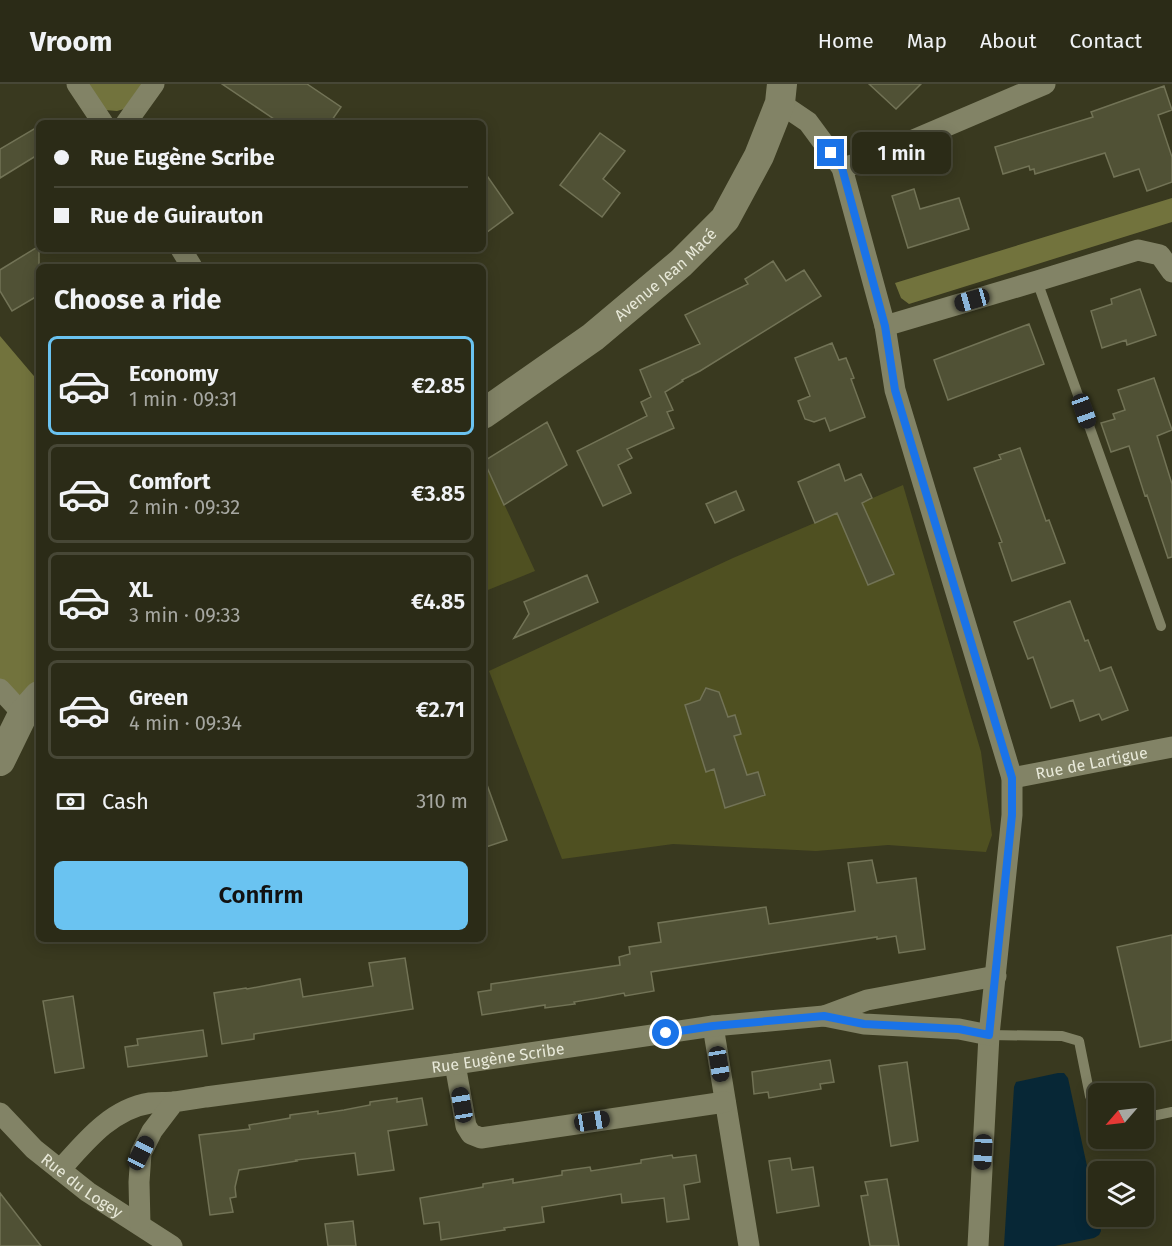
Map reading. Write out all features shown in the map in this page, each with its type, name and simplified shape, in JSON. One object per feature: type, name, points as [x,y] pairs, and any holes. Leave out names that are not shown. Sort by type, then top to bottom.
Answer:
[{"type":"street","points":[[77,84],[101,120]]},
{"type":"street","points":[[128,120],[154,84]]},
{"type":"street","points":[[842,168],[857,165],[1045,84]]},
{"type":"street","points":[[781,94],[808,122],[842,168],[885,326],[895,390],[1012,778],[1012,815],[989,1035],[978,1246]]},
{"type":"street","name":"Avenue Jean Macé","points":[[486,412],[593,337],[681,263],[725,219],[759,156],[781,94]]},
{"type":"street","points":[[885,326],[1138,250],[1160,255],[1172,272]]},
{"type":"street","points":[[0,689],[31,705],[0,761]]},
{"type":"street","name":"Rue de Lartigue","points":[[1012,778],[1172,747]]},
{"type":"street","name":"Rue Eugène Scribe","points":[[60,1170],[94,1132],[128,1110],[149,1103],[174,1102],[455,1064],[713,1026],[824,1016],[867,1000],[996,976]]},
{"type":"street","name":"Rue Eugène Scribe","points":[[824,1016],[864,1024],[959,1029],[989,1035]]},
{"type":"street","points":[[713,1026],[749,1246]]},
{"type":"street","points":[[455,1064],[466,1126],[471,1134],[481,1138],[725,1102]]},
{"type":"street","points":[[140,1225],[141,1153],[152,1131],[174,1102]]},
{"type":"street","name":"Rue du Logey","points":[[0,1113],[34,1149],[88,1192],[172,1246]]},
{"type":"lane","points":[[1037,281],[1161,626]]},
{"type":"lane","points":[[989,1035],[1062,1036],[1079,1041],[1088,1086]]},
{"type":"lane","points":[[1154,1116],[1172,1112]]},
{"type":"shaded area","points":[[85,84],[142,84],[124,109],[117,111],[105,110]]},
{"type":"shaded area","points":[[1172,198],[1172,222],[909,304],[901,298],[895,283]]},
{"type":"shaded area","points":[[0,336],[36,378],[36,699],[23,714],[0,689]]},
{"type":"shaded area","points":[[486,465],[535,571],[486,591]]},
{"type":"shaded area","points":[[903,485],[981,752],[992,835],[986,852],[888,845],[816,851],[673,844],[562,859],[489,671],[733,558]]},
{"type":"water","points":[[1058,1073],[1064,1073],[1068,1078],[1088,1171],[1088,1227],[1100,1227],[1101,1231],[1094,1238],[1055,1246],[1004,1246],[1016,1082]]},
{"type":"building","points":[[222,84],[307,84],[341,107],[332,120],[276,120]]},
{"type":"building","points":[[869,84],[921,84],[896,109]]},
{"type":"building","points":[[1164,86],[1172,110],[1158,115],[1172,157],[1172,182],[1147,191],[1139,169],[1114,177],[1105,153],[1035,174],[1034,169],[1030,170],[1029,166],[1003,174],[995,147],[1093,117],[1091,112]]},
{"type":"building","points":[[36,128],[36,156],[0,178],[0,149]]},
{"type":"building","points":[[600,133],[625,151],[603,179],[620,193],[602,217],[560,185]]},
{"type":"building","points":[[486,174],[513,213],[486,233]]},
{"type":"building","points":[[914,189],[920,209],[959,198],[969,229],[908,248],[892,196]]},
{"type":"building","points":[[36,248],[36,252],[39,252],[39,264],[36,264],[36,297],[12,311],[0,291],[0,270]]},
{"type":"building","points":[[773,261],[786,281],[804,270],[821,296],[665,392],[673,410],[667,412],[674,428],[627,449],[632,458],[618,465],[631,493],[603,506],[577,451],[647,416],[641,402],[651,397],[640,370],[700,344],[685,315],[748,284],[745,279]]},
{"type":"building","points":[[1140,289],[1156,335],[1127,345],[1126,340],[1102,348],[1091,311],[1112,304],[1111,299]]},
{"type":"building","points":[[1029,324],[1044,364],[948,400],[934,360]]},
{"type":"building","points":[[832,343],[839,360],[846,358],[865,417],[830,431],[825,418],[814,422],[805,419],[798,401],[810,396],[795,358]]},
{"type":"building","points":[[1154,378],[1172,430],[1157,436],[1172,484],[1172,557],[1168,558],[1129,446],[1111,452],[1101,423],[1115,419],[1113,414],[1125,410],[1118,390]]},
{"type":"building","points":[[547,422],[567,465],[504,505],[486,465],[486,460]]},
{"type":"building","points":[[1020,448],[1046,521],[1049,520],[1065,563],[1012,581],[999,543],[1002,542],[974,468],[1001,459],[999,455]]},
{"type":"building","points":[[839,464],[845,481],[861,474],[872,498],[862,503],[894,574],[868,585],[837,513],[815,523],[798,482]]},
{"type":"building","points":[[736,491],[744,510],[715,523],[706,504]]},
{"type":"building","points":[[587,575],[598,602],[514,638],[529,614],[524,602]]},
{"type":"building","points":[[1070,601],[1085,641],[1088,640],[1100,671],[1111,667],[1128,710],[1102,720],[1099,714],[1080,721],[1073,700],[1051,708],[1033,657],[1028,659],[1014,622]]},
{"type":"building","points":[[706,688],[719,692],[728,717],[735,715],[741,734],[734,736],[747,775],[758,772],[765,795],[725,808],[714,769],[706,772],[685,705],[700,700]]},
{"type":"building","points":[[486,782],[507,840],[486,847]]},
{"type":"building","points":[[872,860],[877,883],[916,878],[925,949],[899,953],[896,936],[877,939],[877,937],[651,972],[654,991],[625,996],[624,993],[574,1002],[575,1004],[545,1008],[545,1005],[482,1015],[478,992],[491,990],[491,984],[620,965],[619,957],[630,954],[629,947],[661,942],[658,923],[766,907],[769,924],[855,911],[848,863]]},
{"type":"building","points":[[1172,935],[1172,1040],[1140,1047],[1117,947]]},
{"type":"building","points":[[405,958],[413,1009],[254,1034],[254,1039],[222,1044],[214,993],[300,979],[303,997],[373,986],[369,963]]},
{"type":"building","points":[[73,996],[84,1068],[55,1073],[43,1001]]},
{"type":"building","points":[[203,1030],[207,1056],[128,1067],[125,1047],[138,1045],[137,1039]]},
{"type":"building","points":[[830,1060],[834,1082],[820,1084],[821,1089],[769,1098],[768,1092],[754,1094],[752,1072]]},
{"type":"building","points":[[907,1062],[918,1141],[891,1146],[879,1066]]},
{"type":"building","points":[[397,1098],[397,1102],[422,1098],[427,1125],[388,1131],[394,1170],[358,1175],[355,1153],[239,1170],[235,1187],[236,1197],[230,1198],[233,1212],[210,1215],[199,1135],[250,1129],[249,1125],[290,1118],[290,1115],[344,1110],[370,1105],[370,1102]]},
{"type":"building","points":[[672,1155],[673,1158],[696,1155],[700,1182],[684,1185],[689,1219],[667,1222],[664,1198],[622,1203],[621,1194],[542,1207],[544,1222],[441,1240],[439,1222],[424,1224],[420,1198],[483,1187],[483,1184],[513,1179],[513,1183],[562,1175],[562,1171],[590,1167],[591,1171],[641,1163],[641,1160]]},
{"type":"building","points":[[790,1158],[792,1170],[813,1167],[819,1206],[777,1213],[769,1161]]},
{"type":"building","points":[[887,1179],[899,1246],[870,1246],[861,1196],[868,1195],[865,1182]]},
{"type":"building","points":[[0,1193],[41,1246],[0,1246]]},
{"type":"building","points":[[353,1221],[356,1246],[328,1246],[325,1224]]},
{"type":"route","points":[[666,1033],[713,1026],[824,1016],[864,1024],[959,1029],[989,1035],[1012,815],[1012,778],[895,390],[885,326],[842,168],[831,153]]}]
